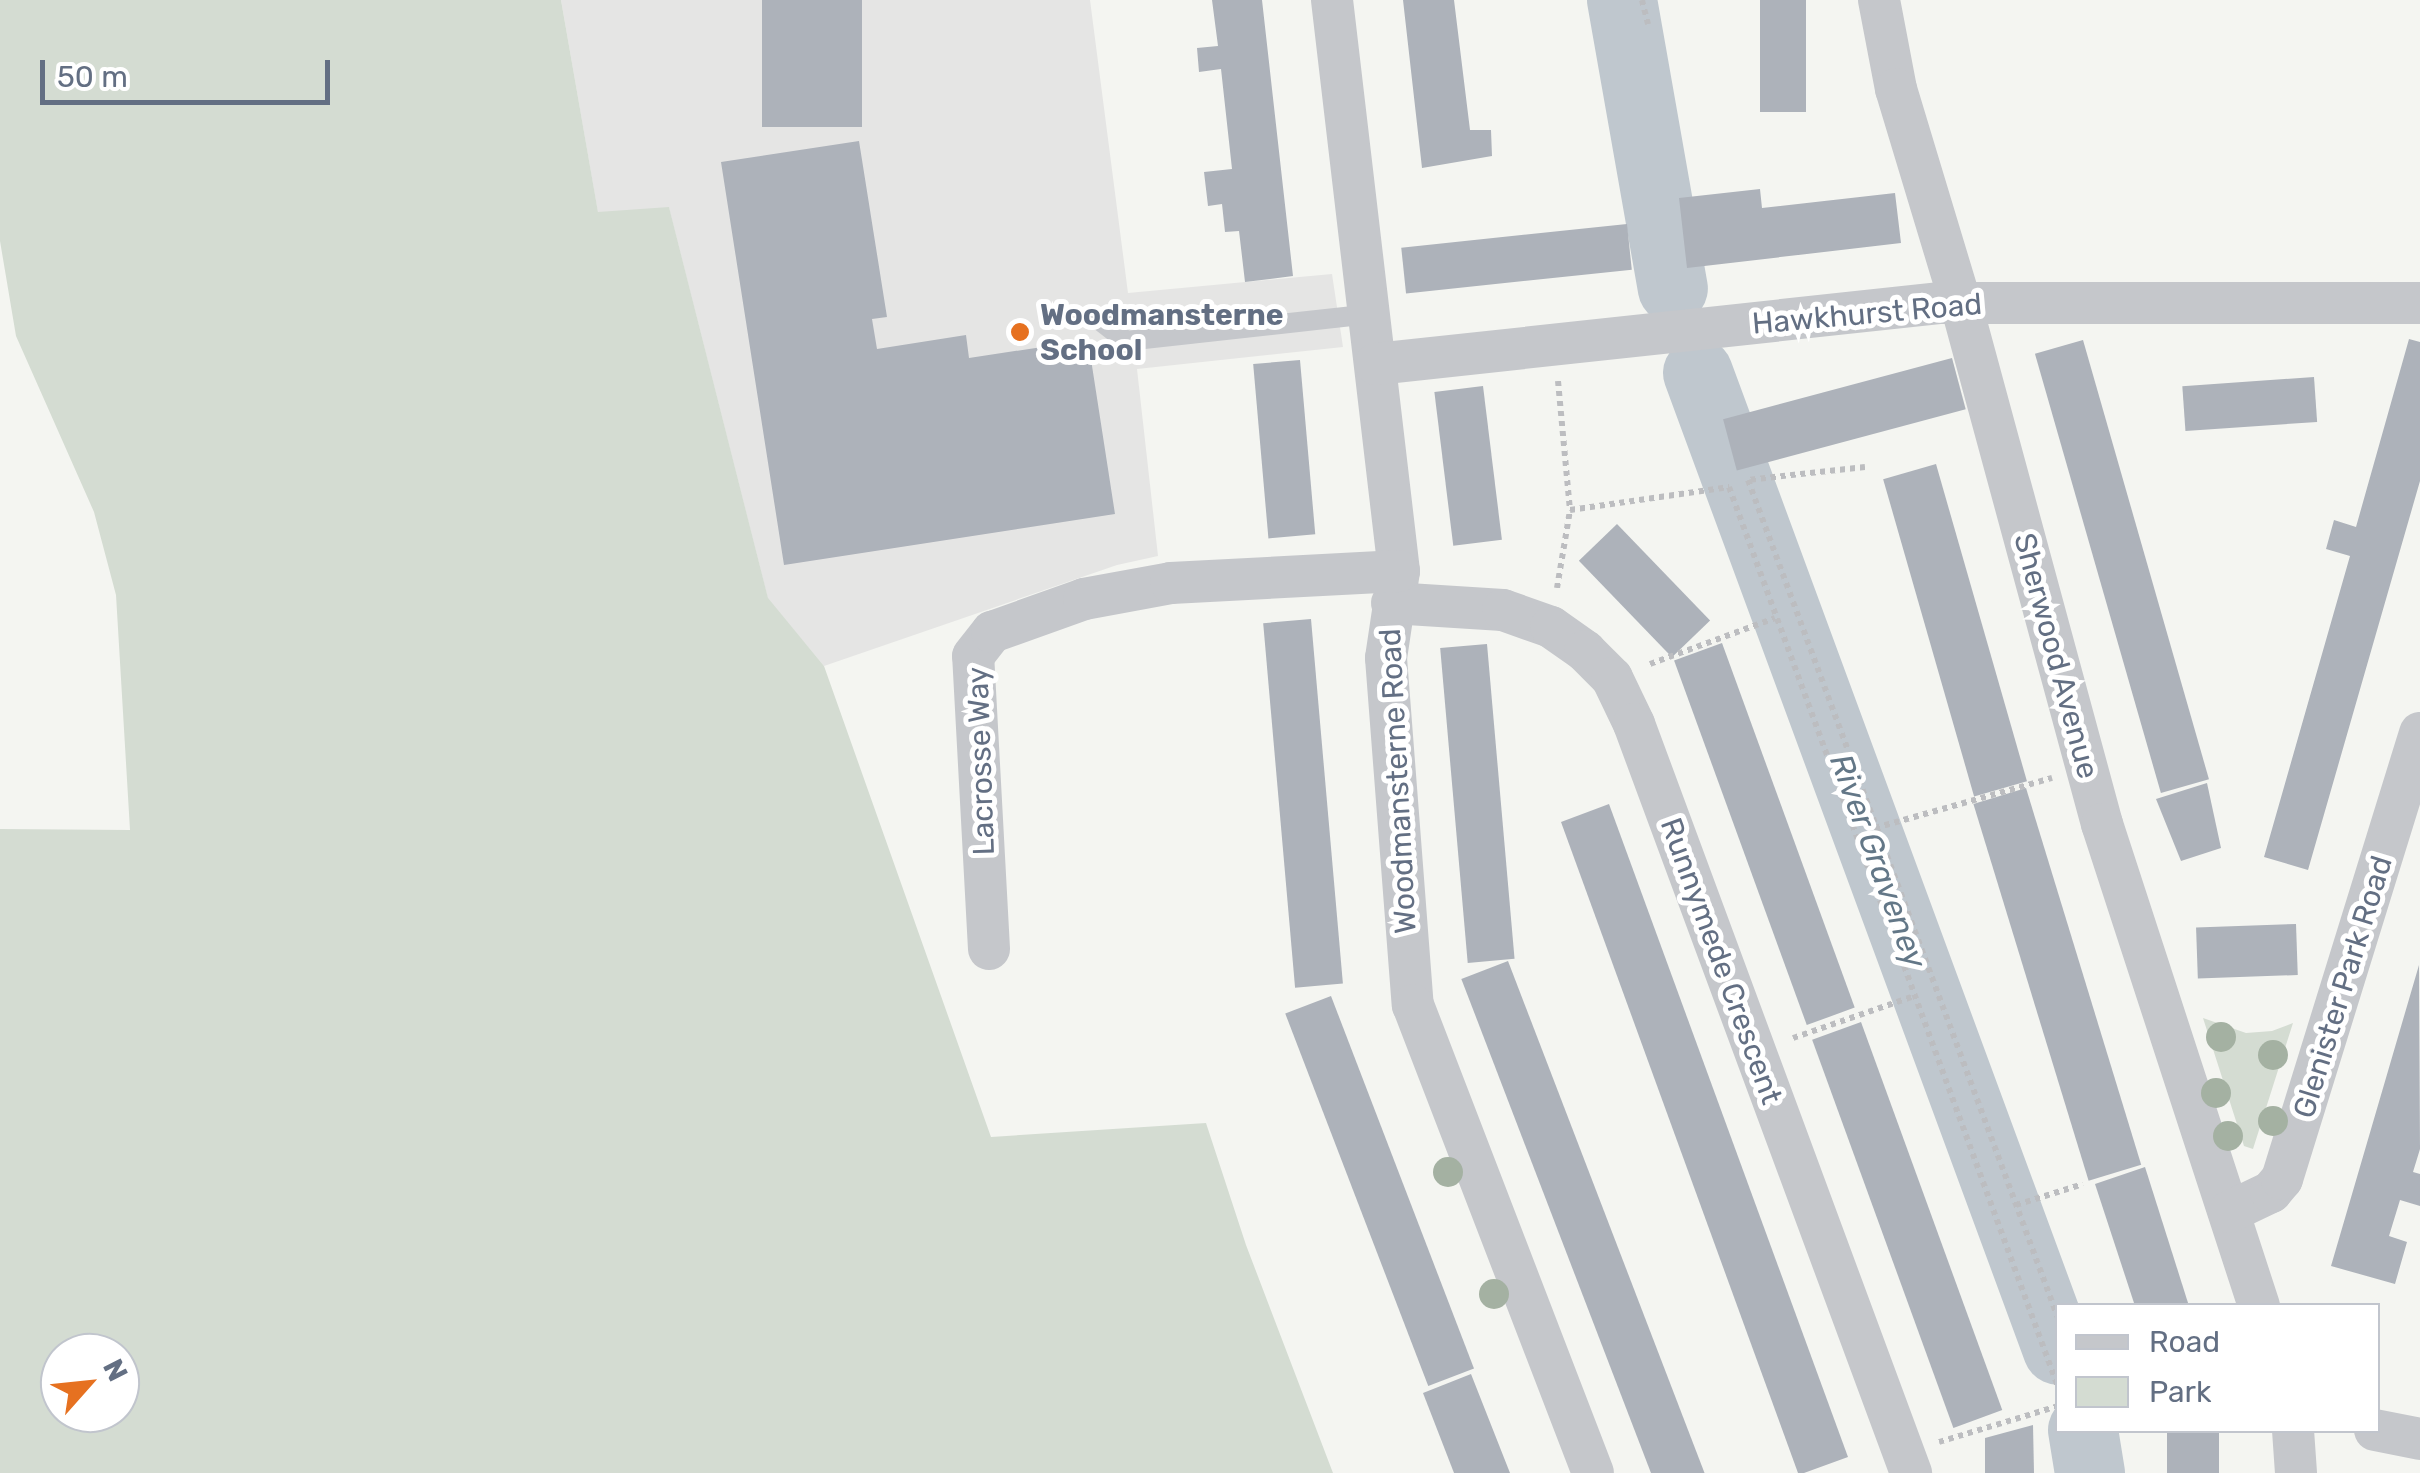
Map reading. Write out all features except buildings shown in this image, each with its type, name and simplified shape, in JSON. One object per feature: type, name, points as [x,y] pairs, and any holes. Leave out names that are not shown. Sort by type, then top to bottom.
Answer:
[{"type":"street","name":"Woodmansterne Road","points":[[1332,0],[1376,364],[1395,587],[1386,658],[1413,1005],[1593,1473]]},
{"type":"street","name":"Sherwood Avenue","points":[[1879,0],[1896,89],[1961,304],[2086,768],[2258,1303]]},
{"type":"street","name":"Hawkhurst Road","points":[[1376,364],[1939,302],[2420,304]]},
{"type":"street","name":"Lacrosse Way","points":[[989,950],[973,656],[992,632],[1084,599],[1172,583],[1395,587]]},
{"type":"street","name":"Runnymede Crescent","points":[[1395,587],[1503,610],[1551,627],[1585,651],[1612,678],[1634,724],[1907,1463]]},
{"type":"street","name":"Glenister Park Road","points":[[2229,1212],[2271,1192],[2282,1179],[2420,733]]},
{"type":"street","points":[[2380,1431],[2420,1439]]},
{"type":"street","points":[[2293,1433],[2296,1473]]},
{"type":"lane","points":[[1094,316],[1126,341],[1370,314]]},
{"type":"path","points":[[1642,0],[1648,24]]},
{"type":"path","points":[[1551,627],[1570,510],[1554,344]]},
{"type":"path","points":[[1865,467],[1748,480],[2055,1310]]},
{"type":"path","points":[[1570,510],[1729,487],[2055,1380]]},
{"type":"path","points":[[1612,678],[1776,618]]},
{"type":"path","points":[[1875,828],[2086,768]]},
{"type":"path","points":[[1754,1052],[1914,996]]},
{"type":"path","points":[[2016,1205],[2083,1184]]},
{"type":"path","points":[[1907,1463],[2055,1407]]},
{"type":"shaded area","name":"Woodmansterne School","points":[[561,0],[1090,0],[1128,293],[1332,274],[1343,347],[1137,369],[1158,556],[1117,565],[824,666],[768,599],[669,208],[598,213]]},
{"type":"green space","points":[[0,0],[561,0],[598,212],[669,207],[768,598],[824,666],[991,1137],[1206,1123],[1246,1245],[1333,1473],[0,1473],[0,829],[130,830],[116,595],[94,512],[16,336],[0,241]]},
{"type":"green space","points":[[2203,1018],[2246,1033],[2272,1031],[2293,1023],[2253,1149],[2244,1146]]},
{"type":"waterway","name":"River Graveney","points":[[1622,0],[1673,289]]},
{"type":"waterway","name":"River Graveney","points":[[1698,373],[2055,1342]]},
{"type":"waterway","name":"River Graveney","points":[[2083,1433],[2090,1473]]},
{"type":"place","name":"Woodmansterne School","points":[[1020,332]]}]
